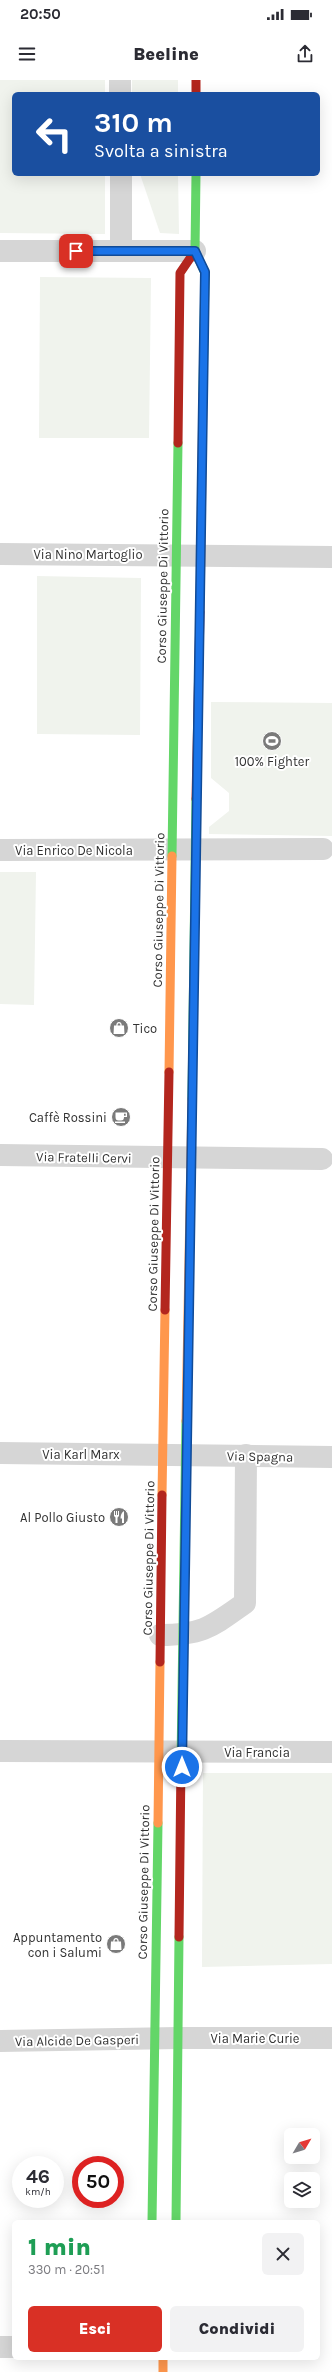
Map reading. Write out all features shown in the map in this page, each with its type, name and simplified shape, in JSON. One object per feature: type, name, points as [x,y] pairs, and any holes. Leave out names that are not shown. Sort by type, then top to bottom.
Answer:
[{"type":"main road","points":[[196,80],[196,92]]},
{"type":"main road","points":[[176,2220],[181,1752],[192,1158],[205,272],[195,251],[196,176]]},
{"type":"main road","name":"Corso Giuseppe Di Vittorio","points":[[152,2220],[157,1752],[180,273],[195,251]]},
{"type":"main road","points":[[163,2360],[163,2372]]},
{"type":"street","points":[[120,80],[120,92]]},
{"type":"street","points":[[121,176],[121,251]]},
{"type":"street","points":[[0,251],[195,251]]},
{"type":"street","name":"Via Nino Martoglio","points":[[0,554],[200,554],[332,556]]},
{"type":"street","name":"Via Enrico De Nicola","points":[[0,850],[323,849]]},
{"type":"street","name":"Via Fratelli Cervi","points":[[0,1156],[322,1159]]},
{"type":"street","name":"Via Karl Marx","points":[[0,1453],[187,1454]]},
{"type":"street","name":"Via Spagna","points":[[187,1454],[332,1457]]},
{"type":"street","points":[[160,1635],[184,1635],[209,1628],[245,1604],[246,1455]]},
{"type":"street","name":"Via Francia","points":[[0,1752],[332,1752]]},
{"type":"street","name":"Via Marie Curie","points":[[154,2038],[332,2038]]},
{"type":"street","name":"Via Alcide De Gasperi","points":[[0,2041],[154,2038]]},
{"type":"street","points":[[0,2347],[12,2347]]},
{"type":"shaded area","points":[[0,80],[105,80],[105,92],[12,92],[12,176],[105,176],[105,234],[0,233]]},
{"type":"shaded area","points":[[132,80],[178,80],[178,92],[132,92]]},
{"type":"shaded area","points":[[141,176],[178,176],[179,234],[160,233]]},
{"type":"shaded area","points":[[40,277],[151,278],[149,438],[39,438]]},
{"type":"shaded area","points":[[37,576],[141,578],[140,735],[37,734]]},
{"type":"shaded area","name":"100% Fighter","points":[[211,702],[332,703],[332,836],[209,834],[209,827],[229,811],[229,793],[211,778]]},
{"type":"shaded area","points":[[0,872],[36,872],[34,1005],[0,1004]]},
{"type":"shaded area","points":[[203,1773],[332,1773],[332,1964],[202,1967]]},
{"type":"traffic: fast","points":[[196,176],[195,251],[205,273],[203,394]]},
{"type":"traffic: fast","points":[[172,856],[178,443]]},
{"type":"traffic: fast","points":[[192,1099],[196,799]]},
{"type":"traffic: fast","points":[[181,1762],[186,1421]]},
{"type":"traffic: fast","points":[[152,2220],[158,1823]]},
{"type":"traffic: fast","points":[[176,2220],[179,1937]]},
{"type":"traffic: slow","points":[[200,612],[203,394]]},
{"type":"traffic: slow","points":[[169,1072],[172,856]]},
{"type":"traffic: slow","points":[[186,1421],[192,1099]]},
{"type":"traffic: slow","points":[[162,1495],[165,1310]]},
{"type":"traffic: slow","points":[[158,1823],[160,1662]]},
{"type":"traffic: slow","points":[[163,2360],[163,2372]]},
{"type":"traffic: jam","points":[[196,80],[196,92]]},
{"type":"traffic: jam","points":[[178,443],[180,273],[195,251]]},
{"type":"traffic: jam","points":[[196,799],[200,612]]},
{"type":"traffic: jam","points":[[165,1310],[169,1072]]},
{"type":"traffic: jam","points":[[160,1662],[162,1495]]},
{"type":"traffic: jam","points":[[179,1937],[181,1762]]},
{"type":"place","name":"100% Fighter","points":[[272,741]]},
{"type":"place","name":"Tico","points":[[119,1028]]},
{"type":"place","name":"Caffè Rossini","points":[[121,1117]]},
{"type":"place","name":"Al Pollo Giusto","points":[[119,1517]]},
{"type":"place","name":"Appuntamento con i Salumi","points":[[116,1944]]},
{"type":"route","points":[[76,251],[195,251],[205,272],[185,1620],[181,1752],[182,1767]]}]
